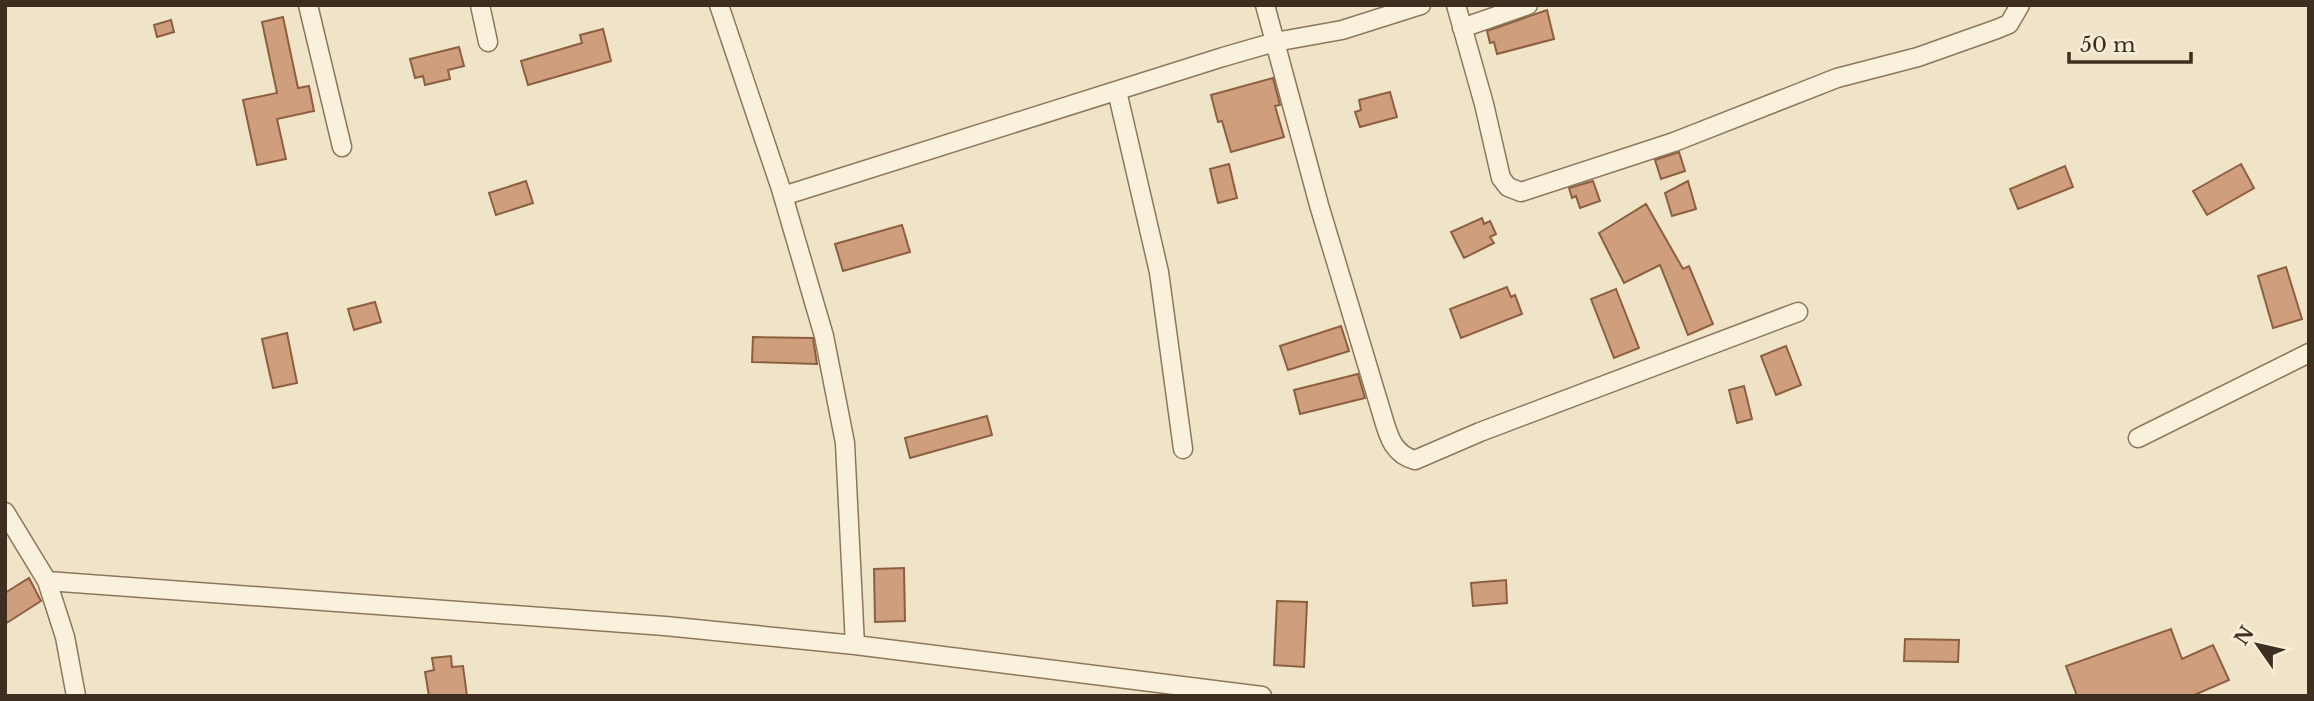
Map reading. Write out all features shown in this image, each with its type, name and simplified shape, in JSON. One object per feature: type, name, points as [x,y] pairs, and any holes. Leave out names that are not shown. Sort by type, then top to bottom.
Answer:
[{"type":"street","points":[[308,5],[342,147]]},
{"type":"street","points":[[480,5],[488,42]]},
{"type":"street","points":[[719,5],[783,196],[824,336],[845,443],[855,645]]},
{"type":"street","points":[[1265,5],[1320,205],[1391,444],[1406,457],[1415,460],[1503,423],[1798,313]]},
{"type":"street","points":[[783,196],[1275,42],[1342,30],[1421,5]]},
{"type":"street","points":[[1456,5],[1484,104],[1501,178],[1508,187],[1521,192],[1674,142],[1837,78],[1917,57],[1997,29],[2009,24],[2020,5]]},
{"type":"street","points":[[1462,28],[1528,5]]},
{"type":"street","points":[[1117,91],[1160,272],[1183,449]]},
{"type":"street","points":[[2138,438],[2309,353]]},
{"type":"street","points":[[5,512],[47,581],[65,637],[76,696]]},
{"type":"street","points":[[47,581],[665,626],[855,645],[1262,696]]},
{"type":"building","points":[[1547,10],[1554,39],[1497,54],[1487,31]]},
{"type":"building","points":[[283,17],[298,88],[309,86],[314,111],[277,119],[286,159],[257,165],[243,100],[277,93],[262,22]]},
{"type":"building","points":[[171,20],[174,32],[157,37],[154,25]]},
{"type":"building","points":[[603,29],[611,61],[528,85],[521,61],[582,43],[580,35]]},
{"type":"building","points":[[459,47],[464,66],[448,70],[450,79],[425,85],[423,76],[415,78],[410,59]]},
{"type":"building","points":[[1273,78],[1280,105],[1275,106],[1284,137],[1231,152],[1222,121],[1218,122],[1211,95]]},
{"type":"building","points":[[1390,92],[1397,117],[1360,127],[1355,112],[1361,110],[1359,100]]},
{"type":"building","points":[[1679,152],[1685,171],[1661,179],[1655,160]]},
{"type":"building","points":[[1229,164],[1237,198],[1218,203],[1210,169]]},
{"type":"building","points":[[2241,164],[2254,188],[2207,215],[2193,191]]},
{"type":"building","points":[[2065,166],[2073,187],[2018,209],[2010,189]]},
{"type":"building","points":[[526,181],[533,203],[496,215],[489,193]]},
{"type":"building","points":[[1593,181],[1600,201],[1580,208],[1576,196],[1572,198],[1569,188]]},
{"type":"building","points":[[1688,181],[1696,209],[1672,216],[1665,193]]},
{"type":"building","points":[[1646,204],[1683,269],[1689,266],[1713,324],[1688,335],[1660,265],[1624,283],[1599,233]]},
{"type":"building","points":[[1482,218],[1484,224],[1490,221],[1496,234],[1490,237],[1494,243],[1464,258],[1451,232]]},
{"type":"building","points":[[902,225],[910,252],[843,271],[835,244]]},
{"type":"building","points":[[2286,267],[2302,319],[2273,328],[2258,276]]},
{"type":"building","points":[[1507,287],[1511,297],[1515,295],[1522,314],[1461,338],[1450,309]]},
{"type":"building","points":[[1616,289],[1639,348],[1614,358],[1591,299]]},
{"type":"building","points":[[375,302],[381,322],[354,330],[348,309]]},
{"type":"building","points":[[1341,326],[1349,351],[1288,370],[1280,346]]},
{"type":"building","points":[[287,333],[297,383],[273,388],[262,339]]},
{"type":"building","points":[[753,337],[813,338],[817,364],[752,362]]},
{"type":"building","points":[[1786,346],[1801,385],[1776,395],[1761,356]]},
{"type":"building","points":[[1358,374],[1365,398],[1300,414],[1294,390]]},
{"type":"building","points":[[1744,386],[1752,419],[1737,423],[1729,390]]},
{"type":"building","points":[[987,416],[992,435],[910,458],[905,438]]},
{"type":"building","points":[[904,568],[905,621],[875,622],[874,569]]},
{"type":"building","points":[[29,578],[41,601],[5,624],[5,593]]},
{"type":"building","points":[[1506,580],[1507,603],[1473,606],[1471,583]]},
{"type":"building","points":[[1277,601],[1307,602],[1304,667],[1274,665]]},
{"type":"building","points":[[2171,629],[2182,659],[2213,645],[2229,680],[2192,696],[2077,696],[2066,666]]},
{"type":"building","points":[[1905,639],[1959,640],[1958,662],[1904,661]]},
{"type":"building","points":[[451,656],[452,667],[463,666],[467,696],[429,696],[425,672],[434,670],[432,658]]}]
